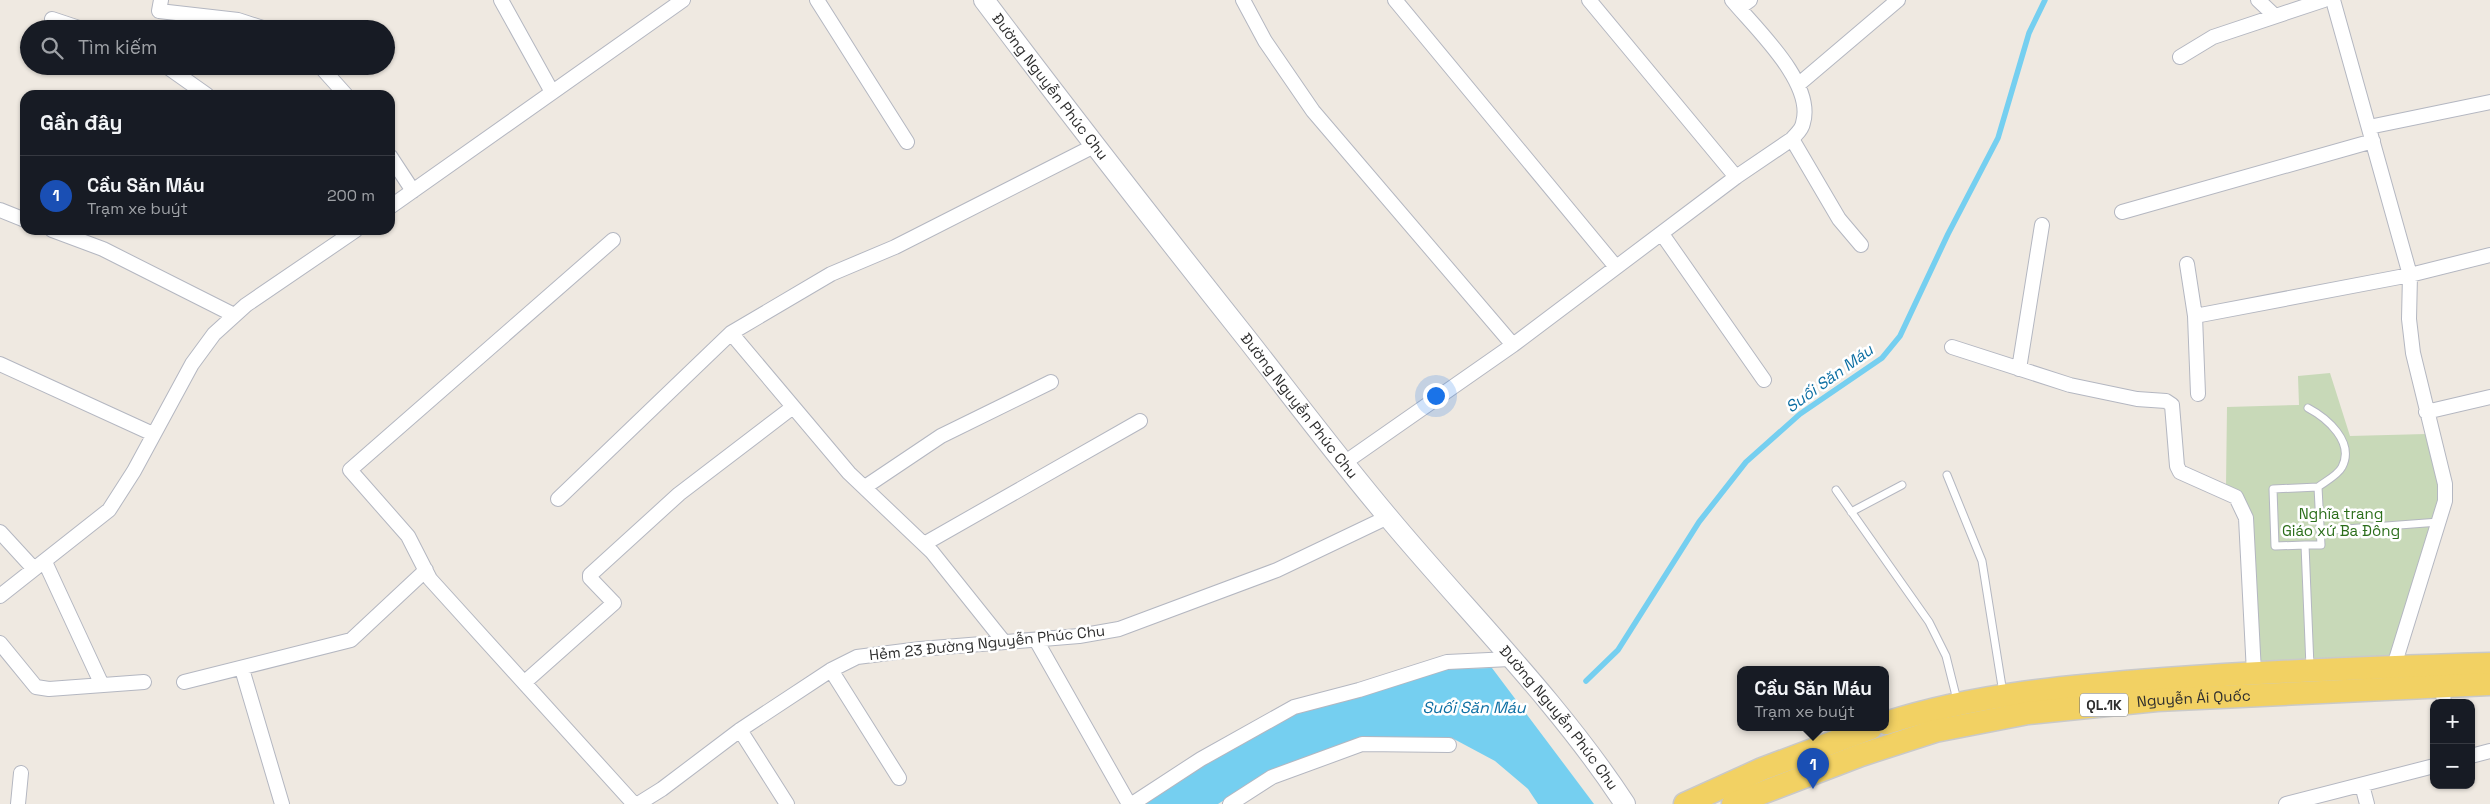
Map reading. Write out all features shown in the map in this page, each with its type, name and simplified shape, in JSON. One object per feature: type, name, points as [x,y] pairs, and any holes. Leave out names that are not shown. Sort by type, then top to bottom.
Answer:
[{"type":"main road","name":"Nguyễn Ái Quốc","points":[[1889,722],[1958,703],[2094,685],[2310,670],[2490,664]]},
{"type":"main road","name":"Nguyễn Ái Quốc","points":[[1733,804],[1861,755],[1935,731],[2028,714],[2157,700],[2443,694],[2490,684]]},
{"type":"main road","points":[[1686,804],[1762,768],[1863,731]]},
{"type":"street","points":[[161,0],[159,11],[238,20]]},
{"type":"street","points":[[501,0],[552,92]]},
{"type":"street","points":[[817,0],[907,142]]},
{"type":"street","name":"Đường Nguyễn Phúc Chu","points":[[984,0],[1094,146],[1344,463],[1388,517],[1539,691],[1584,747],[1625,804]]},
{"type":"street","points":[[1243,0],[1265,41],[1313,110],[1512,346]]},
{"type":"street","points":[[1395,0],[1616,267]]},
{"type":"street","points":[[1589,0],[1736,177]]},
{"type":"street","points":[[1799,84],[1898,0]]},
{"type":"street","points":[[2258,0],[2276,16]]},
{"type":"street","points":[[2180,57],[2213,38],[2324,0]]},
{"type":"street","points":[[2334,0],[2410,275],[2409,319],[2413,353],[2444,484],[2445,501],[2394,666]]},
{"type":"street","points":[[395,204],[680,1]]},
{"type":"street","points":[[1344,463],[1512,346],[1736,177],[1792,139],[1803,125],[1805,113],[1799,84],[1740,3]]},
{"type":"street","points":[[179,75],[200,90]]},
{"type":"street","points":[[328,75],[342,90]]},
{"type":"street","points":[[2369,127],[2490,102]]},
{"type":"street","points":[[1792,139],[1838,219],[1861,245]]},
{"type":"street","points":[[2122,212],[2373,141]]},
{"type":"street","points":[[558,499],[731,333],[831,274],[895,248],[1094,146]]},
{"type":"street","points":[[395,164],[413,191]]},
{"type":"street","points":[[0,210],[20,218]]},
{"type":"street","points":[[2019,369],[2042,225]]},
{"type":"street","points":[[1662,234],[1764,380]]},
{"type":"street","points":[[65,235],[103,249],[234,315]]},
{"type":"street","points":[[0,596],[109,510],[134,471],[192,364],[214,334],[234,315],[349,235]]},
{"type":"street","points":[[613,240],[350,470],[408,536],[430,579],[634,804]]},
{"type":"street","points":[[2195,316],[2410,275],[2490,255]]},
{"type":"street","points":[[2187,264],[2195,316],[2198,394]]},
{"type":"street","points":[[731,333],[849,473],[924,544],[1004,642]]},
{"type":"street","points":[[1952,347],[2070,385],[2172,404],[2177,466],[2180,472],[2236,497],[2246,518],[2254,673]]},
{"type":"street","points":[[0,364],[154,434]]},
{"type":"street","points":[[865,487],[941,436],[1051,382]]},
{"type":"street","points":[[2426,412],[2490,397]]},
{"type":"street","points":[[525,682],[614,603],[590,578],[590,575],[678,494],[793,407]]},
{"type":"street","points":[[924,544],[1140,421]]},
{"type":"street","name":"Hẻm 23 Đường Nguyễn Phúc Chu","points":[[638,804],[662,789],[740,730],[831,670],[857,657],[872,654],[1036,640],[1120,629],[1277,570],[1388,517]]},
{"type":"street","points":[[0,532],[40,565],[102,686]]},
{"type":"street","points":[[184,682],[242,669],[351,640],[426,570]]},
{"type":"street","points":[[1036,640],[1130,804],[1201,759],[1294,707],[1359,690],[1447,662],[1510,659]]},
{"type":"street","points":[[0,643],[36,687],[49,689],[144,682]]},
{"type":"street","points":[[242,669],[282,804]]},
{"type":"street","points":[[831,670],[899,778]]},
{"type":"street","points":[[740,730],[787,804]]},
{"type":"street","points":[[1230,804],[1272,777],[1362,744],[1449,744]]},
{"type":"street","points":[[2475,755],[2490,752]]},
{"type":"street","points":[[2286,804],[2430,767]]},
{"type":"street","points":[[18,804],[21,772]]},
{"type":"street","points":[[2362,785],[2366,804]]},
{"type":"lane","points":[[2308,408],[2338,432],[2345,452],[2343,466],[2339,472],[2318,487],[2273,488],[2276,546],[2321,544],[2318,487]]},
{"type":"lane","points":[[1947,476],[1982,561],[2003,696]]},
{"type":"lane","points":[[1851,512],[1902,485]]},
{"type":"lane","points":[[1836,490],[1940,640],[1958,703]]},
{"type":"lane","points":[[2320,531],[2439,522]]},
{"type":"lane","points":[[2305,545],[2310,670]]},
{"type":"green space","name":"Nghĩa trang Giáo xứ Ba Đông","points":[[2330,373],[2350,436],[2426,434],[2438,483],[2439,501],[2391,656],[2260,663],[2253,517],[2243,498],[2226,486],[2227,407],[2299,405],[2298,376]]},
{"type":"water","name":"Suối Săn Máu","points":[[1492,668],[1594,804],[1538,804],[1528,789],[1495,761],[1452,738],[1361,738],[1269,772],[1218,804],[1144,804],[1205,765],[1296,713],[1447,669]]},
{"type":"waterway","name":"Suối Săn Máu","points":[[1586,681],[1618,650],[1699,522],[1746,462],[1800,414],[1882,358],[1900,336],[1948,234],[1998,138],[2029,33],[2045,0]]},
{"type":"place","name":"Cầu Săn Máu","points":[[1813,789]]}]
